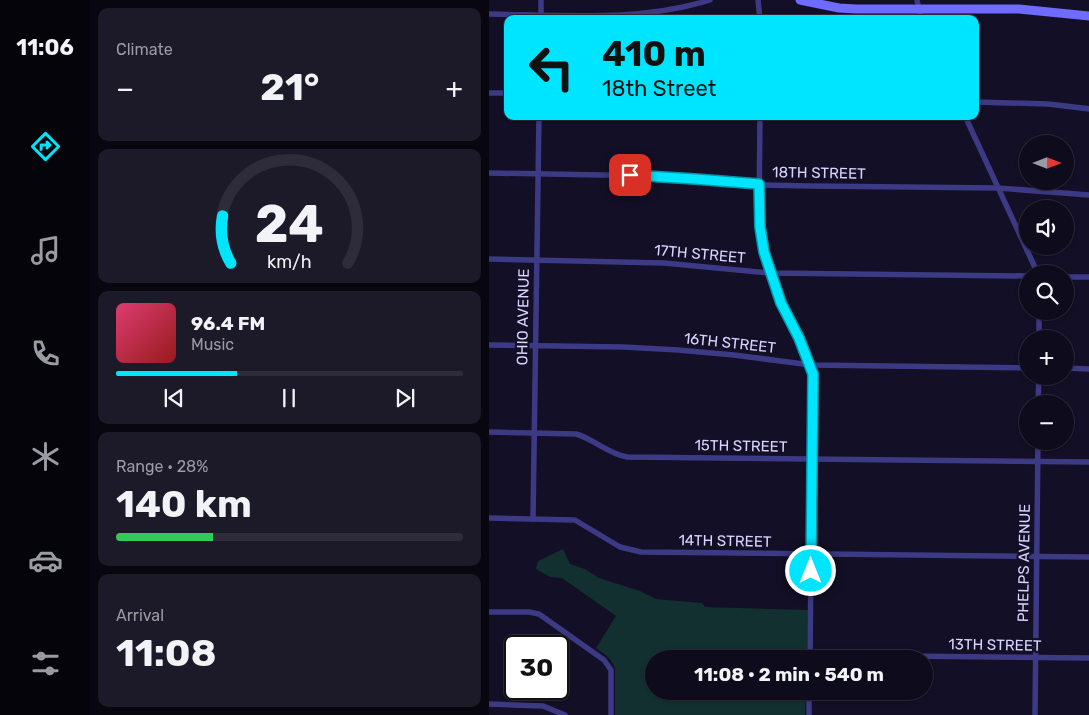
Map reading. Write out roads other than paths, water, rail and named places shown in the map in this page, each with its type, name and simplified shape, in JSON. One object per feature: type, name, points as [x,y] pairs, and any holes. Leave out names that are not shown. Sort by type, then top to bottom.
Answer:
[{"type":"street","points":[[541,0],[541,15]]},
{"type":"street","points":[[637,15],[672,10],[711,0]]},
{"type":"street","points":[[758,0],[760,15]]},
{"type":"street","points":[[800,0],[839,8],[917,5],[1019,10],[1089,16]]},
{"type":"street","points":[[489,14],[506,15]]},
{"type":"street","points":[[489,93],[504,93]]},
{"type":"street","points":[[979,102],[1048,104],[1089,109]]},
{"type":"street","name":"OHIO AVENUE","points":[[533,519],[539,120]]},
{"type":"street","points":[[760,120],[760,227],[764,252],[781,303],[811,365],[813,374],[810,650]]},
{"type":"street","points":[[967,120],[1034,265]]},
{"type":"street","name":"18TH STREET","points":[[489,173],[655,176],[759,184],[998,188],[1089,195]]},
{"type":"street","name":"17TH STREET","points":[[489,259],[664,263],[770,273],[1019,276]]},
{"type":"street","points":[[1074,277],[1089,277]]},
{"type":"street","name":"16TH STREET","points":[[489,345],[678,350],[811,365],[1019,368]]},
{"type":"street","points":[[1074,368],[1089,368]]},
{"type":"street","name":"15TH STREET","points":[[489,432],[576,434],[586,437],[611,452],[627,457],[1089,462]]},
{"type":"street","name":"PHELPS AVENUE","points":[[1035,715],[1038,450]]},
{"type":"street","name":"14TH STREET","points":[[489,518],[575,520],[615,544],[641,552],[1089,557]]},
{"type":"street","points":[[489,612],[529,612],[539,614],[604,660],[611,670],[611,715]]},
{"type":"street","name":"13TH STREET","points":[[933,658],[1089,658]]},
{"type":"street","points":[[809,700],[809,715]]},
{"type":"street","points":[[489,704],[543,706],[565,715]]}]
